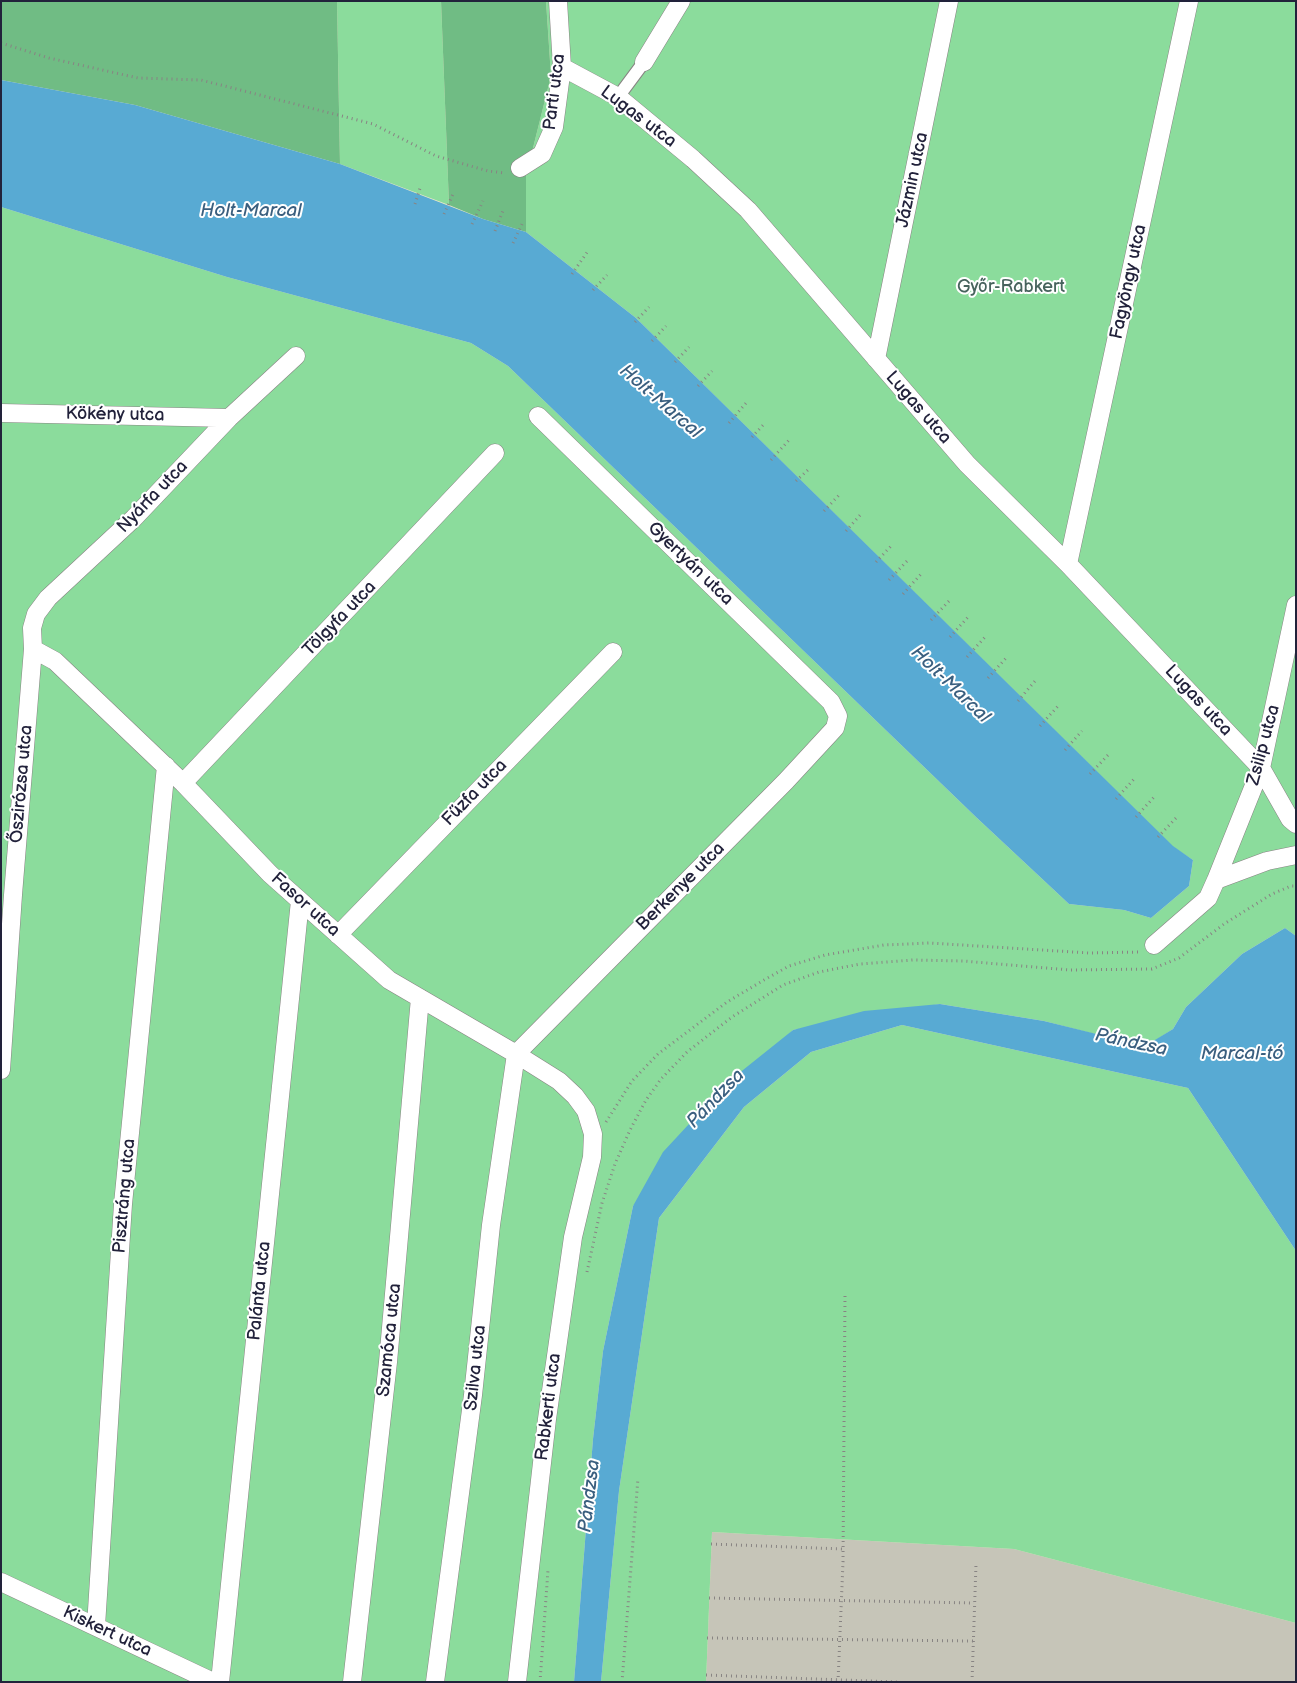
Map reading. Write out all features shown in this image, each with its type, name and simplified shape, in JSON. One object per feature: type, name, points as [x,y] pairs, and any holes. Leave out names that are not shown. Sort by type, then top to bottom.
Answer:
[{"type":"street","name":"Parti utca","points":[[520,168],[542,154],[554,127],[562,67],[558,1]]},
{"type":"street","points":[[618,97],[644,62],[681,1]]},
{"type":"street","name":"Jázmin utca","points":[[876,359],[950,1]]},
{"type":"street","name":"Fagyöngy utca","points":[[1068,564],[1189,1]]},
{"type":"street","name":"Lugas utca","points":[[562,67],[618,97],[692,159],[748,210],[967,464],[1068,564],[1261,768],[1290,819],[1296,824]]},
{"type":"street","name":"Nyárfa utca","points":[[33,649],[32,628],[36,614],[48,598],[134,518],[229,418],[296,356]]},
{"type":"street","name":"Kökény utca","points":[[1,413],[229,418]]},
{"type":"street","name":"Gyertyán utca","points":[[538,416],[832,702],[838,716]]},
{"type":"street","name":"Tölgyfa utca","points":[[183,783],[395,561],[495,453]]},
{"type":"street","name":"Zsilip utca","points":[[1216,880],[1261,768],[1296,605]]},
{"type":"street","name":"Fasor utca","points":[[33,649],[55,661],[166,766],[270,874],[389,980],[559,1081],[575,1096],[586,1111],[593,1134]]},
{"type":"street","name":"Őszirózsa utca","points":[[1,1070],[33,649]]},
{"type":"street","name":"Fűzfa utca","points":[[338,935],[613,652]]},
{"type":"street","name":"Berkenye utca","points":[[516,1054],[786,781],[835,728],[838,716]]},
{"type":"street","name":"Pisztráng utca","points":[[96,1626],[123,1204],[166,766]]},
{"type":"street","points":[[1154,944],[1208,898],[1216,880],[1267,861],[1296,855]]},
{"type":"street","name":"Palánta utca","points":[[220,1682],[300,901]]},
{"type":"street","name":"Szamóca utca","points":[[352,1682],[388,1362],[420,998]]},
{"type":"street","name":"Szilva utca","points":[[435,1682],[473,1395],[491,1225],[516,1054]]},
{"type":"street","name":"Rabkerti utca","points":[[517,1682],[549,1400],[572,1237],[592,1157],[593,1134]]},
{"type":"street","name":"Kiskert utca","points":[[1,1582],[213,1682]]},
{"type":"path","points":[[1,43],[49,58],[138,78],[201,80],[373,124],[436,156],[488,171],[507,173],[520,168]]},
{"type":"path","points":[[415,204],[421,186]]},
{"type":"path","points":[[444,214],[454,194]]},
{"type":"path","points":[[472,224],[483,200]]},
{"type":"path","points":[[495,231],[504,208]]},
{"type":"path","points":[[513,243],[523,222]]},
{"type":"path","points":[[572,274],[588,251]]},
{"type":"path","points":[[593,290],[607,275]]},
{"type":"path","points":[[635,322],[649,307]]},
{"type":"path","points":[[652,342],[666,326]]},
{"type":"path","points":[[675,362],[689,347]]},
{"type":"path","points":[[698,386],[712,370]]},
{"type":"path","points":[[728,422],[746,403]]},
{"type":"path","points":[[752,437],[765,423]]},
{"type":"path","points":[[771,460],[789,440]]},
{"type":"path","points":[[796,481],[810,468]]},
{"type":"path","points":[[824,511],[841,493]]},
{"type":"path","points":[[846,531],[862,513]]},
{"type":"path","points":[[876,562],[892,545]]},
{"type":"path","points":[[889,580],[907,561]]},
{"type":"path","points":[[903,594],[921,574]]},
{"type":"path","points":[[931,620],[949,601]]},
{"type":"path","points":[[950,637],[968,617]]},
{"type":"path","points":[[967,657],[985,638]]},
{"type":"path","points":[[988,678],[1006,658]]},
{"type":"path","points":[[1018,701],[1036,682]]},
{"type":"path","points":[[1040,726],[1058,706]]},
{"type":"path","points":[[1065,750],[1082,731]]},
{"type":"path","points":[[1090,774],[1108,755]]},
{"type":"path","points":[[1116,798],[1134,779]]},
{"type":"path","points":[[1136,817],[1154,797]]},
{"type":"path","points":[[1158,837],[1176,818]]},
{"type":"path","points":[[586,1272],[602,1203],[615,1164],[646,1100],[661,1079],[687,1052],[732,1017],[783,985],[819,972],[860,964],[913,960],[962,961],[1070,970],[1152,969],[1179,958],[1224,924],[1272,894],[1290,886],[1296,886]]},
{"type":"path","points":[[593,1134],[608,1120],[632,1081],[658,1054],[727,1002],[789,966],[825,955],[884,945],[930,943],[1089,953],[1138,953],[1154,944]]},
{"type":"path","points":[[838,1681],[843,1549],[845,1296]]},
{"type":"path","points":[[622,1682],[638,1478]]},
{"type":"path","points":[[711,1544],[843,1549]]},
{"type":"path","points":[[972,1682],[976,1564]]},
{"type":"path","points":[[540,1682],[548,1567]]},
{"type":"path","points":[[709,1598],[974,1603]]},
{"type":"path","points":[[707,1638],[973,1641]]},
{"type":"path","points":[[706,1675],[898,1682]]},
{"type":"shaded area","points":[[712,1532],[1014,1549],[1296,1623],[1296,1682],[706,1682]]},
{"type":"green space","points":[[1,1],[337,1],[340,164],[135,105],[1,80]]},
{"type":"green space","points":[[337,1],[441,1],[449,205],[340,164]]},
{"type":"green space","points":[[441,1],[546,1],[551,76],[526,176],[526,232],[483,219],[449,205]]},
{"type":"green space","name":"Győr-Rabkert","points":[[546,1],[1296,1],[1296,936],[1285,928],[1242,954],[1186,1007],[1173,1029],[1145,1047],[1044,1021],[940,1004],[793,1030],[633,1206],[603,1351],[593,1439],[574,1682],[1,1682],[1,207],[227,277],[471,343],[508,366],[977,818],[1069,904],[1124,910],[1151,918],[1189,886],[1193,860],[1173,847],[636,318],[526,232],[526,176],[551,76]]},
{"type":"green space","points":[[902,1025],[1188,1088],[1296,1251],[1296,1623],[1014,1549],[712,1532],[706,1682],[601,1682],[619,1491],[659,1218],[744,1107],[811,1052]]},
{"type":"water","name":"Holt-Marcal","points":[[1,80],[135,105],[340,164],[483,219],[526,232],[636,318],[1173,846],[1193,860],[1189,886],[1151,918],[1124,910],[1069,904],[977,818],[508,366],[471,343],[227,277],[1,207]]},
{"type":"water","points":[[1285,928],[1296,936],[1296,1251],[1188,1088],[902,1025],[811,1052],[744,1107],[659,1218],[619,1491],[601,1682],[574,1682],[593,1439],[603,1351],[633,1206],[663,1152],[728,1082],[793,1030],[864,1011],[940,1004],[1044,1021],[1145,1046],[1173,1029],[1186,1007],[1242,954]]},
{"type":"water label","name":"Pándzsa","points":[[1131,1043]]},
{"type":"water label","name":"Marcal-tó","points":[[1242,1054]]},
{"type":"water label","name":"Pándzsa","points":[[716,1099]]},
{"type":"water label","name":"Pándzsa","points":[[590,1496]]}]
